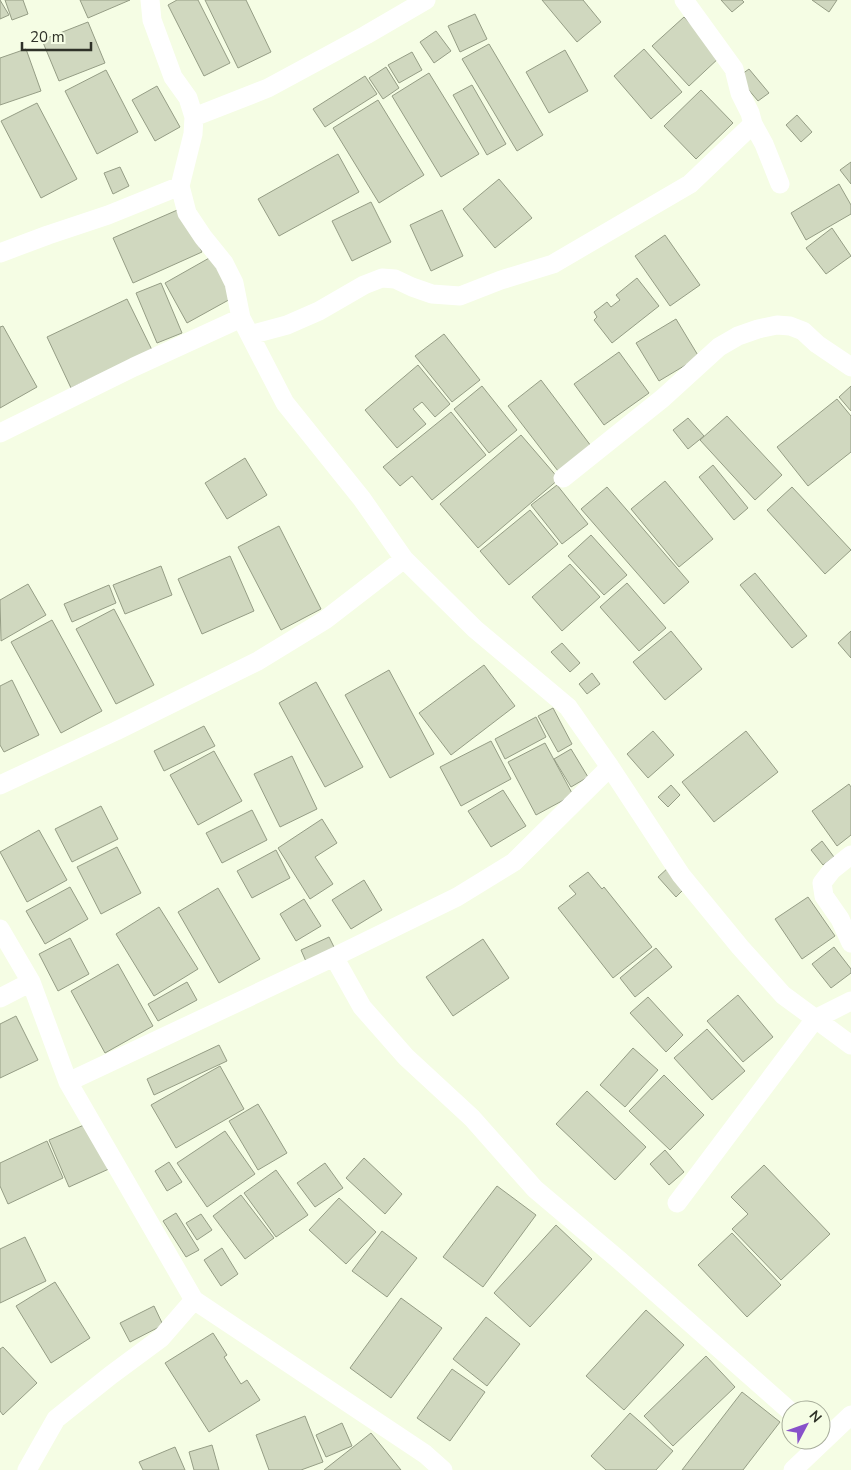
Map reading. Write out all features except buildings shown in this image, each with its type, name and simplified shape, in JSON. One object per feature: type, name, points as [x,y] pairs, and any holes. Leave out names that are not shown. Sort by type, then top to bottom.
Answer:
[{"type":"street","points":[[150,0],[152,20],[173,77],[188,98],[194,117],[193,134],[180,186],[187,213],[224,263],[234,283],[241,318],[285,403],[362,500],[404,559],[475,629],[568,707],[681,875],[740,947],[783,995],[851,1045]]},
{"type":"street","points":[[194,117],[268,88],[426,0]]},
{"type":"street","points":[[684,0],[734,69],[740,93],[780,184]]},
{"type":"street","points":[[250,335],[287,325],[319,311],[364,285],[382,278],[395,279],[432,294],[460,296],[552,264],[690,184],[753,124]]},
{"type":"street","points":[[0,253],[108,215],[180,186]]},
{"type":"street","points":[[0,433],[134,367],[241,318]]},
{"type":"street","points":[[563,478],[663,398],[719,347],[738,336],[777,325],[790,326],[803,331],[817,344],[851,367]]},
{"type":"street","points":[[0,785],[116,731],[258,661],[325,620],[404,559]]},
{"type":"street","points":[[68,1082],[457,897],[514,862],[610,767]]},
{"type":"street","points":[[851,855],[832,870],[822,883],[824,896],[840,919],[851,943]]},
{"type":"street","points":[[0,929],[31,982],[68,1082],[194,1300],[425,1454],[443,1470]]},
{"type":"street","points":[[334,957],[362,1007],[406,1057],[472,1118],[535,1189],[619,1260],[781,1403]]},
{"type":"street","points":[[0,998],[31,982]]},
{"type":"street","points":[[677,1203],[815,1019],[851,1001]]},
{"type":"street","points":[[27,1470],[56,1420],[110,1375],[161,1338],[194,1300]]},
{"type":"street","points":[[831,1433],[851,1415]]},
{"type":"street","points":[[792,1470],[813,1450]]}]
